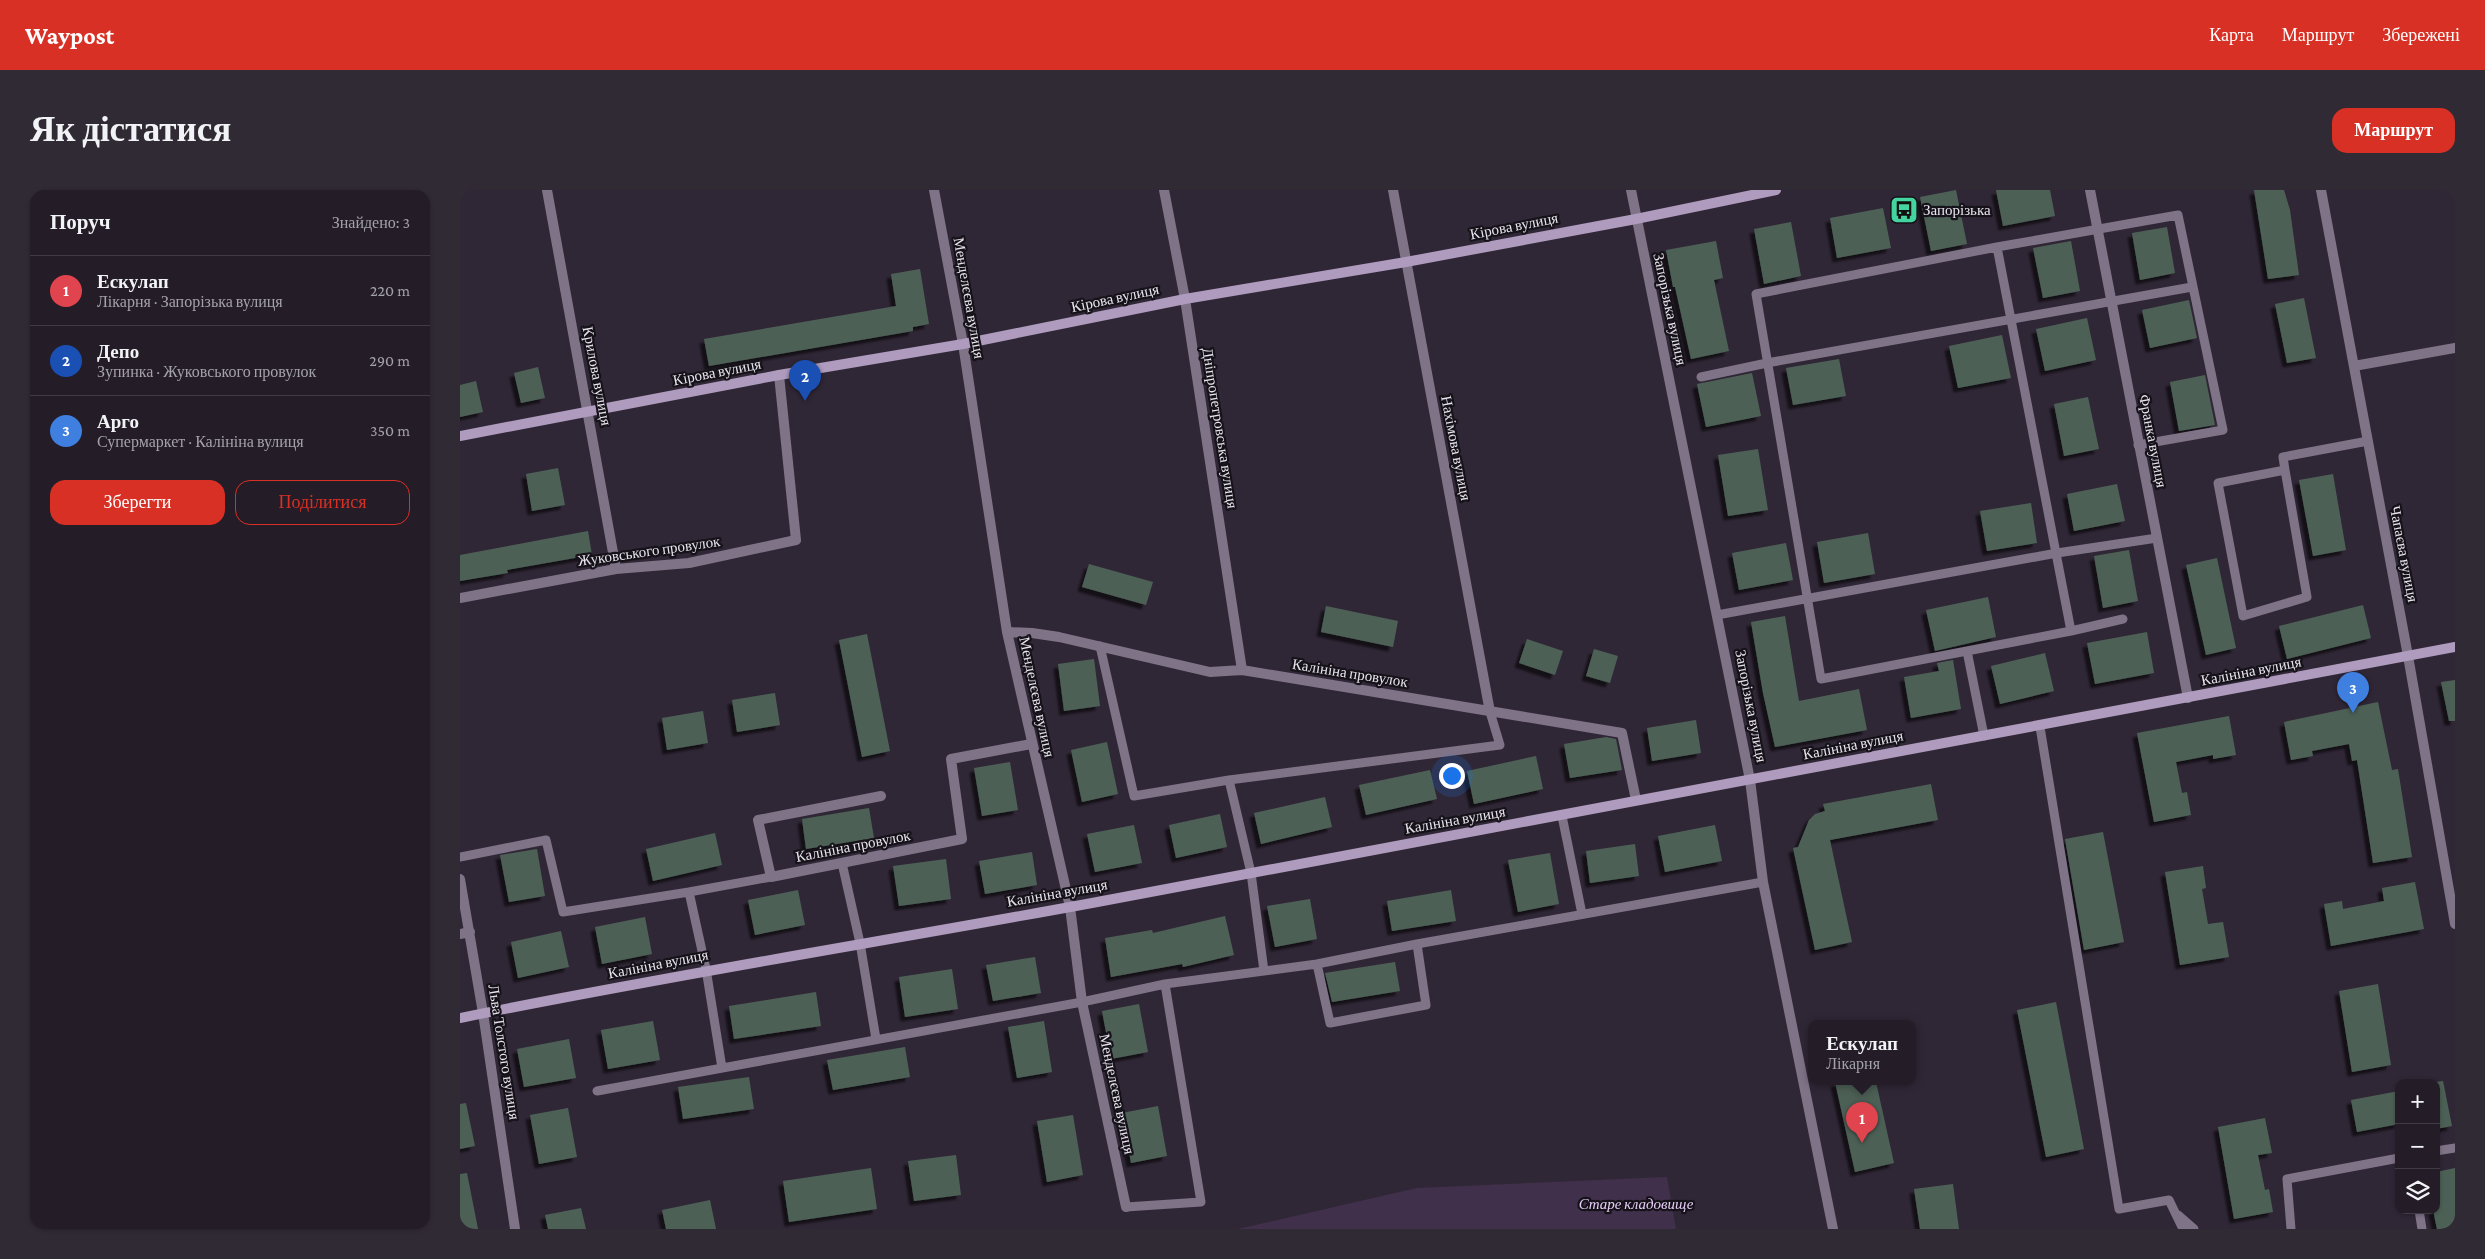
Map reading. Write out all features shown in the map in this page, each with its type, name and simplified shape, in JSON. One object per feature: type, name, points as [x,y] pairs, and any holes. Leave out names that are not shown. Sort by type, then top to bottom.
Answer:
[{"type":"street","name":"Крилова вулиця","points":[[547,190],[589,411],[616,569]]},
{"type":"street","name":"Менделєєва вулиця","points":[[934,190],[963,344],[1007,632],[1031,744],[1070,907],[1082,1002],[1126,1207]]},
{"type":"street","name":"Дніпропетровська вулиця","points":[[1164,190],[1185,299],[1242,670]]},
{"type":"street","name":"Нахімова вулиця","points":[[1393,190],[1490,712]]},
{"type":"street","name":"Запорізька вулиця","points":[[1631,190],[1750,780],[1763,882],[1833,1229]]},
{"type":"street","name":"Кірова вулиця","points":[[460,436],[779,375],[963,344],[1185,299],[1406,262],[1636,219],[1776,190]]},
{"type":"street","name":"Франка вулиця","points":[[2090,190],[2188,698]]},
{"type":"street","name":"Чапаєва вулиця","points":[[2322,190],[2408,656],[2455,924]]},
{"type":"street","points":[[2354,366],[2455,348]]},
{"type":"street","name":"Жуковського провулок","points":[[460,598],[616,569],[690,563],[796,540],[779,375]]},
{"type":"street","name":"Калініна провулок","points":[[1007,632],[1032,632],[1210,672],[1242,670],[1622,733],[1636,800]]},
{"type":"street","name":"Калініна вулиця","points":[[460,1018],[706,969],[1070,907],[1562,816],[1636,800],[2040,727],[2455,647]]},
{"type":"street","name":"Калініна провулок","points":[[771,877],[962,839],[951,759],[1031,744]]},
{"type":"street","points":[[771,877],[758,820],[881,796]]},
{"type":"street","name":"Льва Толстого вулиця","points":[[460,880],[465,933],[483,1013],[515,1229]]},
{"type":"lane","points":[[2123,619],[2071,631],[1822,679],[1756,294],[1998,247],[2098,231],[2178,215],[2223,430],[2138,445]]},
{"type":"lane","points":[[1998,247],[2071,631]]},
{"type":"lane","points":[[1701,377],[1767,363],[2192,287]]},
{"type":"lane","points":[[2285,470],[2218,483],[2243,616],[2307,597],[2283,456],[2368,442]]},
{"type":"lane","points":[[1717,615],[1808,600],[2056,553],[2156,538]]},
{"type":"lane","points":[[1100,646],[1134,796],[1230,780],[1500,745],[1490,712]]},
{"type":"lane","points":[[1967,651],[1984,736]]},
{"type":"lane","points":[[2040,727],[2119,1209],[2169,1200],[2183,1229]]},
{"type":"lane","points":[[1230,780],[1251,873],[1264,971]]},
{"type":"lane","points":[[1562,816],[1582,914]]},
{"type":"lane","points":[[460,857],[546,840],[563,912],[771,877]]},
{"type":"lane","points":[[842,863],[860,943],[876,1040]]},
{"type":"lane","points":[[597,1091],[1082,1002],[1165,984],[1317,964],[1417,944],[1763,882]]},
{"type":"lane","points":[[689,892],[706,969],[722,1068]]},
{"type":"lane","points":[[1317,964],[1330,1022],[1426,1005],[1417,944]]},
{"type":"lane","points":[[1126,1207],[1201,1202],[1165,984]]},
{"type":"lane","points":[[2440,1150],[2455,1148]]},
{"type":"lane","points":[[2291,1229],[2287,1179],[2395,1159]]},
{"type":"lane","points":[[2176,1214],[2194,1229]]},
{"type":"lane","points":[[2420,1214],[2422,1229]]},
{"type":"green space","name":"Старе кладовище","points":[[1667,1177],[1676,1229],[1238,1229],[1417,1188]]},
{"type":"building","points":[[1956,190],[1967,244],[1931,251],[1920,197]]},
{"type":"building","points":[[1996,190],[2050,190],[2055,216],[2003,226]]},
{"type":"building","points":[[2254,190],[2284,190],[2290,210],[2299,275],[2268,279]]},
{"type":"building","points":[[1883,208],[1891,248],[1837,258],[1830,218]]},
{"type":"building","points":[[1791,222],[1801,276],[1764,284],[1754,229]]},
{"type":"building","points":[[2167,227],[2175,273],[2140,280],[2132,233]]},
{"type":"building","points":[[1716,241],[1723,278],[1714,280],[1729,351],[1691,359],[1666,250]]},
{"type":"building","points":[[2071,241],[2080,291],[2043,298],[2033,248]]},
{"type":"building","points":[[920,269],[929,324],[913,327],[913,331],[709,366],[704,339],[896,306],[891,274]]},
{"type":"building","points":[[2304,298],[2316,358],[2287,363],[2275,304]]},
{"type":"building","points":[[2189,300],[2197,338],[2150,348],[2142,310]]},
{"type":"building","points":[[2087,318],[2096,360],[2045,371],[2036,329]]},
{"type":"building","points":[[2002,335],[2011,378],[1958,388],[1949,346]]},
{"type":"building","points":[[1839,359],[1846,396],[1793,405],[1786,368]]},
{"type":"building","points":[[538,367],[545,398],[521,403],[514,373]]},
{"type":"building","points":[[1752,373],[1761,416],[1706,427],[1697,384]]},
{"type":"building","points":[[2205,375],[2215,425],[2179,431],[2170,382]]},
{"type":"building","points":[[476,381],[483,412],[460,417],[460,385]]},
{"type":"building","points":[[2088,397],[2099,449],[2064,456],[2054,404]]},
{"type":"building","points":[[1758,449],[1768,510],[1728,516],[1718,455]]},
{"type":"building","points":[[558,468],[565,505],[532,511],[526,474]]},
{"type":"building","points":[[2333,474],[2346,550],[2313,556],[2299,480]]},
{"type":"building","points":[[2117,484],[2125,521],[2074,531],[2067,494]]},
{"type":"building","points":[[2031,503],[2037,543],[1987,551],[1980,511]]},
{"type":"building","points":[[588,531],[592,555],[507,570],[508,573],[460,581],[460,555]]},
{"type":"building","points":[[1868,533],[1875,574],[1824,583],[1817,542]]},
{"type":"building","points":[[1786,543],[1793,580],[1739,590],[1732,553]]},
{"type":"building","points":[[2129,550],[2138,601],[2103,608],[2094,556]]},
{"type":"building","points":[[2217,558],[2236,648],[2206,655],[2186,565]]},
{"type":"building","points":[[1089,564],[1153,582],[1146,605],[1082,587]]},
{"type":"building","points":[[1988,597],[1996,637],[1935,651],[1926,610]]},
{"type":"building","points":[[2363,605],[2371,638],[2287,659],[2279,626]]},
{"type":"building","points":[[1326,606],[1398,621],[1393,647],[1321,632]]},
{"type":"building","points":[[1785,616],[1799,701],[1859,689],[1867,730],[1775,747],[1763,693],[1751,622]]},
{"type":"building","points":[[2147,632],[2154,673],[2095,684],[2087,643]]},
{"type":"building","points":[[867,634],[890,751],[862,757],[839,640]]},
{"type":"building","points":[[1527,639],[1563,651],[1555,675],[1519,663]]},
{"type":"building","points":[[1594,649],[1618,656],[1610,683],[1586,676]]},
{"type":"building","points":[[2045,653],[2054,691],[2000,704],[1991,666]]},
{"type":"building","points":[[1094,659],[1100,706],[1064,711],[1058,664]]},
{"type":"building","points":[[1953,660],[1961,709],[1911,718],[1904,677],[1939,671],[1937,663]]},
{"type":"building","points":[[2455,680],[2455,721],[2449,721],[2441,682]]},
{"type":"building","points":[[775,693],[780,725],[737,732],[732,700]]},
{"type":"building","points":[[2378,702],[2392,770],[2398,769],[2412,857],[2373,863],[2357,760],[2352,761],[2349,744],[2312,751],[2313,756],[2291,760],[2284,722]]},
{"type":"building","points":[[703,711],[708,743],[667,750],[662,718]]},
{"type":"building","points":[[2229,716],[2236,755],[2213,759],[2213,755],[2176,762],[2182,793],[2187,792],[2191,815],[2154,822],[2137,733]]},
{"type":"building","points":[[1696,720],[1701,753],[1652,761],[1647,728]]},
{"type":"building","points":[[1606,737],[1616,739],[1622,770],[1570,778],[1564,744]]},
{"type":"building","points":[[1107,742],[1118,794],[1082,802],[1071,750]]},
{"type":"building","points":[[1536,756],[1543,789],[1474,804],[1467,771]]},
{"type":"building","points":[[1010,762],[1018,810],[982,816],[974,768]]},
{"type":"building","points":[[1430,770],[1437,799],[1366,815],[1359,785]]},
{"type":"building","points":[[1931,784],[1938,820],[1830,840],[1852,942],[1815,950],[1793,848],[1798,847],[1809,820],[1815,814],[1825,811],[1823,804]]},
{"type":"building","points":[[1325,797],[1332,827],[1261,844],[1254,813]]},
{"type":"building","points":[[869,808],[874,838],[806,849],[802,819]]},
{"type":"building","points":[[1220,814],[1227,847],[1176,858],[1169,825]]},
{"type":"building","points":[[1134,825],[1142,863],[1095,872],[1087,834]]},
{"type":"building","points":[[1715,825],[1722,861],[1665,872],[1658,836]]},
{"type":"building","points":[[2103,832],[2124,942],[2084,950],[2065,839]]},
{"type":"building","points":[[715,833],[722,865],[653,881],[646,849]]},
{"type":"building","points":[[1635,844],[1639,876],[1590,883],[1586,851]]},
{"type":"building","points":[[537,849],[545,896],[509,902],[500,855]]},
{"type":"building","points":[[1032,852],[1037,885],[985,894],[979,861]]},
{"type":"building","points":[[1550,853],[1559,904],[1518,912],[1508,860]]},
{"type":"building","points":[[946,859],[951,899],[899,906],[893,866]]},
{"type":"building","points":[[2203,866],[2206,888],[2202,889],[2208,924],[2223,922],[2229,957],[2180,965],[2165,872]]},
{"type":"building","points":[[2415,882],[2424,929],[2331,946],[2324,904],[2342,901],[2343,909],[2384,901],[2382,888]]},
{"type":"building","points":[[798,890],[805,925],[755,935],[748,900]]},
{"type":"building","points":[[1451,890],[1456,921],[1392,931],[1387,901]]},
{"type":"building","points":[[1310,899],[1317,939],[1275,947],[1267,906]]},
{"type":"building","points":[[1225,916],[1234,955],[1183,967],[1182,964],[1111,977],[1105,938],[1152,930],[1153,933]]},
{"type":"building","points":[[645,917],[652,954],[602,964],[595,927]]},
{"type":"building","points":[[561,931],[569,967],[518,978],[511,942]]},
{"type":"building","points":[[1035,957],[1041,993],[993,1001],[986,965]]},
{"type":"building","points":[[1395,962],[1400,991],[1332,1002],[1325,973]]},
{"type":"building","points":[[952,969],[958,1009],[905,1017],[899,977]]},
{"type":"building","points":[[2378,984],[2391,1065],[2352,1072],[2339,991]]},
{"type":"building","points":[[816,992],[821,1026],[734,1039],[729,1006]]},
{"type":"building","points":[[2056,1002],[2084,1149],[2046,1157],[2017,1010]]},
{"type":"building","points":[[1139,1004],[1148,1052],[1111,1059],[1102,1011]]},
{"type":"building","points":[[653,1021],[660,1060],[608,1069],[601,1030]]},
{"type":"building","points":[[1044,1021],[1052,1072],[1017,1078],[1008,1027]]},
{"type":"building","points":[[569,1039],[576,1078],[524,1087],[517,1049]]},
{"type":"building","points":[[905,1047],[910,1077],[833,1090],[827,1060]]},
{"type":"building","points":[[749,1077],[754,1109],[683,1119],[678,1087]]},
{"type":"building","points":[[2440,1081],[2443,1081],[2452,1126],[2440,1128],[2440,1124]]},
{"type":"building","points":[[1836,1085],[1877,1085],[1894,1163],[1855,1172]]},
{"type":"building","points":[[2395,1092],[2395,1125],[2357,1132],[2351,1100]]},
{"type":"building","points":[[466,1103],[475,1146],[460,1149],[460,1104]]},
{"type":"building","points":[[1158,1106],[1167,1156],[1131,1163],[1122,1113]]},
{"type":"building","points":[[568,1108],[577,1157],[539,1164],[530,1115]]},
{"type":"building","points":[[1073,1115],[1083,1175],[1047,1182],[1037,1121]]},
{"type":"building","points":[[2265,1118],[2272,1153],[2258,1155],[2265,1190],[2269,1189],[2273,1212],[2234,1219],[2218,1127]]},
{"type":"building","points":[[956,1155],[961,1195],[914,1201],[908,1161]]},
{"type":"building","points":[[871,1168],[877,1209],[789,1222],[783,1181]]},
{"type":"building","points":[[2455,1168],[2455,1229],[2437,1229],[2434,1214],[2440,1214],[2440,1171]]},
{"type":"building","points":[[467,1173],[478,1229],[460,1229],[460,1174]]},
{"type":"building","points":[[1953,1184],[1959,1229],[1920,1229],[1914,1189]]},
{"type":"building","points":[[710,1200],[716,1229],[666,1229],[662,1210]]},
{"type":"building","points":[[581,1208],[586,1229],[548,1229],[545,1215]]},
{"type":"place","name":"Запорізька","points":[[1904,210]]},
{"type":"place","name":"Депо","points":[[805,401]]},
{"type":"place","name":"Арго","points":[[2353,713]]},
{"type":"place","name":"Ескулап","points":[[1862,1143]]}]
